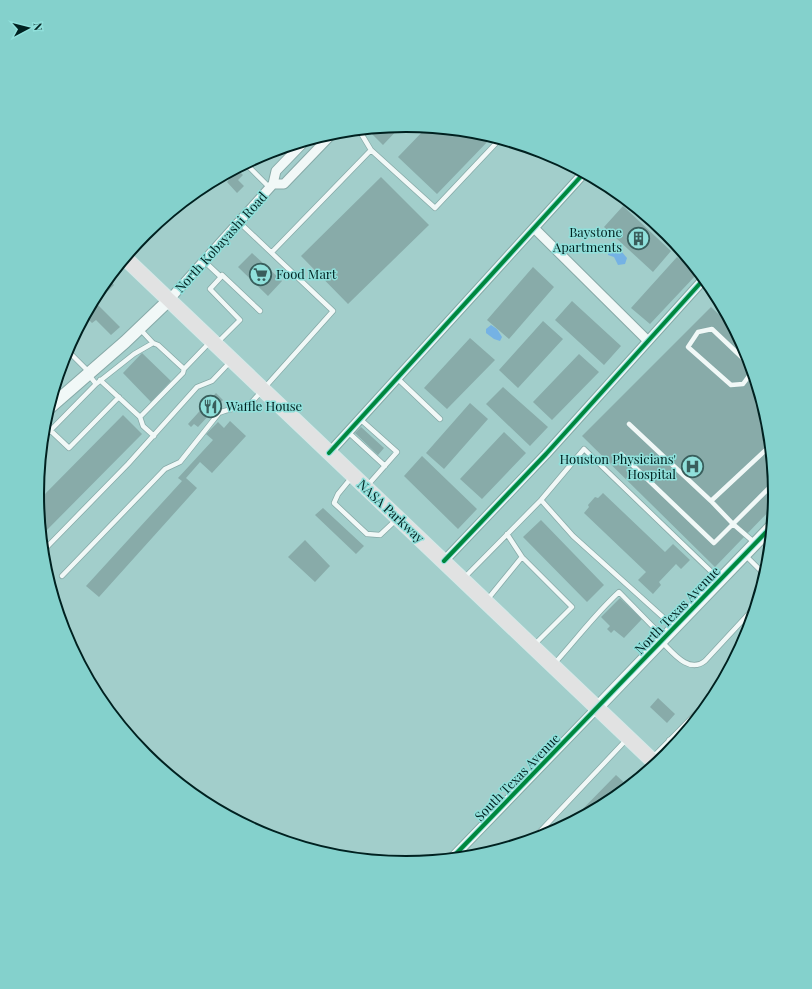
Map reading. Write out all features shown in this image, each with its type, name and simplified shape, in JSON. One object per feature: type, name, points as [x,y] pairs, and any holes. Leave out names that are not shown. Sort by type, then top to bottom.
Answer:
[{"type":"main road","name":"NASA Parkway","points":[[129,262],[231,361],[463,579],[552,666],[652,760]]},
{"type":"street","name":"North Kobayashi Road","points":[[271,186],[284,184],[325,142]]},
{"type":"street","name":"North Kobayashi Road","points":[[169,300],[271,186],[276,171],[296,150]]},
{"type":"street","points":[[329,453],[580,177]]},
{"type":"street","points":[[534,228],[648,341]]},
{"type":"street","points":[[444,561],[546,454],[700,283]]},
{"type":"street","points":[[55,404],[94,378],[139,329],[169,300]]},
{"type":"street","name":"North Texas Avenue","points":[[597,708],[766,532]]},
{"type":"street","name":"South Texas Avenue","points":[[457,852],[597,708]]},
{"type":"lane","points":[[362,136],[371,150],[435,208],[495,144]]},
{"type":"lane","points":[[272,252],[371,150]]},
{"type":"lane","points":[[250,168],[271,186]]},
{"type":"lane","points":[[62,576],[165,469],[180,462],[219,413],[228,409],[241,408],[250,404],[333,311],[239,222]]},
{"type":"lane","points":[[204,261],[221,277],[222,275],[260,311]]},
{"type":"lane","points":[[140,417],[183,373],[184,369],[240,320],[210,289],[221,277]]},
{"type":"lane","points":[[139,329],[184,369]]},
{"type":"lane","points":[[740,356],[712,330],[698,332],[688,347],[731,385],[743,384],[748,377]]},
{"type":"lane","points":[[119,397],[69,448],[50,430],[94,378],[153,343]]},
{"type":"lane","points":[[72,355],[94,378],[119,397],[140,417],[143,426],[154,436]]},
{"type":"lane","points":[[48,546],[154,436],[196,387],[212,381],[231,361]]},
{"type":"lane","points":[[397,378],[440,419]]},
{"type":"lane","points":[[360,419],[366,428],[380,441],[396,452],[366,488]]},
{"type":"lane","points":[[629,424],[711,501],[733,524],[755,543]]},
{"type":"lane","points":[[348,432],[372,451],[385,466]]},
{"type":"lane","points":[[463,579],[541,500],[584,449],[720,580]]},
{"type":"lane","points":[[711,501],[765,450]]},
{"type":"lane","points":[[621,454],[714,543],[768,489]]},
{"type":"lane","points":[[353,476],[338,494],[334,503],[359,527],[367,534],[380,535],[398,518]]},
{"type":"lane","points":[[541,500],[573,536],[674,628]]},
{"type":"lane","points":[[507,534],[522,557],[572,607],[533,647]]},
{"type":"lane","points":[[745,554],[760,569]]},
{"type":"lane","points":[[486,601],[522,557]]},
{"type":"lane","points":[[552,666],[579,638],[597,612],[619,592],[687,664],[699,665],[705,661],[746,618]]},
{"type":"lane","points":[[663,749],[669,740],[688,721]]},
{"type":"lane","points":[[541,830],[628,738]]},
{"type":"water","points":[[613,247],[621,251],[627,258],[625,264],[618,265],[614,257],[608,255],[608,250]]},
{"type":"water","points":[[491,325],[497,329],[502,337],[500,341],[494,339],[486,333],[486,329]]},
{"type":"building","points":[[395,132],[383,145],[372,134]]},
{"type":"building","points":[[422,133],[477,139],[487,142],[437,194],[398,157]]},
{"type":"building","points":[[241,173],[243,175],[238,180],[244,186],[237,193],[227,182],[230,178]]},
{"type":"building","points":[[381,177],[429,225],[348,304],[301,256]]},
{"type":"building","name":"Baystone Apartments","points":[[623,206],[671,251],[653,272],[604,227]]},
{"type":"building","name":"Food Mart","points":[[252,253],[282,281],[268,296],[238,267]]},
{"type":"building","points":[[677,257],[695,276],[650,324],[631,308]]},
{"type":"building","points":[[533,267],[554,287],[509,339],[487,320]]},
{"type":"building","points":[[112,283],[114,285],[103,296]]},
{"type":"building","points":[[572,301],[621,346],[604,365],[555,320]]},
{"type":"building","points":[[98,305],[120,327],[111,335],[96,320],[92,323],[89,320]]},
{"type":"building","name":"Houston Physicians' Hospital","points":[[711,307],[722,317],[731,334],[749,378],[756,401],[765,447],[768,494],[767,513],[715,567],[582,436]]},
{"type":"building","points":[[543,321],[563,339],[518,388],[499,370]]},
{"type":"building","points":[[470,338],[495,360],[447,409],[424,388]]},
{"type":"building","points":[[142,353],[171,381],[151,402],[123,373]]},
{"type":"building","points":[[579,354],[599,372],[552,420],[533,402]]},
{"type":"building","points":[[503,387],[548,427],[530,446],[486,404]]},
{"type":"building","name":"Waffle House","points":[[216,393],[223,400],[198,427],[194,424],[191,427],[188,424]]},
{"type":"building","points":[[470,403],[488,419],[444,469],[426,453]]},
{"type":"building","points":[[123,415],[142,434],[46,531],[44,495]]},
{"type":"building","points":[[230,421],[246,436],[212,473],[200,462],[186,478],[197,488],[99,597],[86,586],[182,481],[178,478],[213,440],[206,434],[218,422],[224,428]]},
{"type":"building","points":[[361,427],[384,448],[378,455],[355,433]]},
{"type":"building","points":[[504,432],[526,453],[482,499],[460,479]]},
{"type":"building","points":[[422,456],[477,509],[458,529],[404,476]]},
{"type":"building","points":[[603,493],[665,552],[673,544],[690,560],[681,569],[676,564],[659,582],[661,585],[653,594],[638,580],[646,572],[584,513],[589,507],[588,505],[595,497],[598,498]]},
{"type":"building","points":[[323,508],[364,546],[356,554],[315,515]]},
{"type":"building","points":[[541,520],[604,585],[587,602],[523,537]]},
{"type":"building","points":[[305,540],[330,566],[315,582],[288,557]]},
{"type":"building","points":[[620,598],[642,619],[624,638],[614,630],[611,633],[607,629],[610,626],[601,617]]},
{"type":"building","points":[[658,698],[675,714],[667,723],[650,707]]},
{"type":"building","points":[[616,775],[625,783],[587,808],[580,812]]},
{"type":"cycle path","points":[[329,453],[580,177]]},
{"type":"cycle path","points":[[444,561],[546,454],[700,283]]},
{"type":"cycle path","points":[[457,852],[766,532]]},
{"type":"place","name":"Baystone Apartments","points":[[638,239]]},
{"type":"place","name":"Food Mart","points":[[260,274]]},
{"type":"place","name":"Waffle House","points":[[211,406]]},
{"type":"place","name":"Houston Physicians' Hospital","points":[[692,466]]}]
